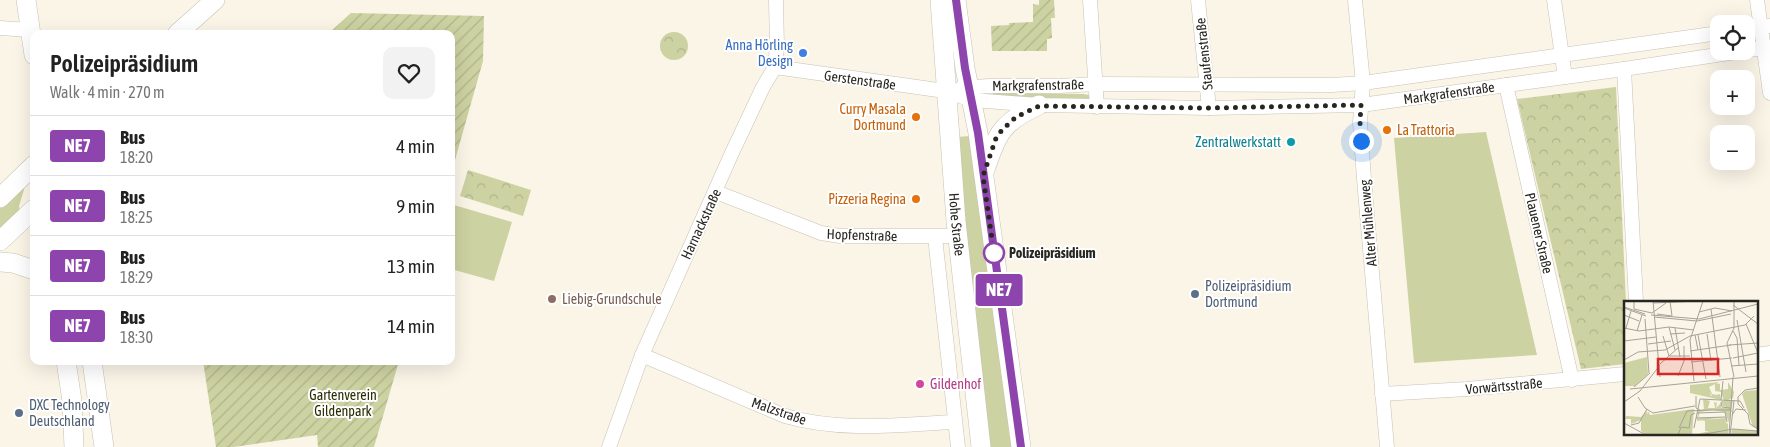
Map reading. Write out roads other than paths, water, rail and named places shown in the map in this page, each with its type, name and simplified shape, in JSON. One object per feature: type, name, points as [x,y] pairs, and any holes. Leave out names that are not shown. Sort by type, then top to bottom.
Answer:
[{"type":"main road","points":[[26,0],[30,30]]},
{"type":"main road","points":[[181,30],[215,0]]},
{"type":"main road","name":"Hohe Straße","points":[[940,0],[945,91],[951,145],[957,236],[982,447]]},
{"type":"main road","points":[[956,0],[1021,447]]},
{"type":"main road","points":[[983,176],[996,138],[1002,130],[1016,117],[1039,106]]},
{"type":"main road","points":[[0,198],[30,168]]},
{"type":"main road","points":[[0,241],[30,213]]},
{"type":"main road","points":[[0,262],[12,263],[30,269]]},
{"type":"main road","points":[[67,365],[72,401],[74,447]]},
{"type":"main road","points":[[93,365],[104,447]]},
{"type":"street","name":"Harnackstraße","points":[[609,447],[642,355],[747,121],[774,67],[777,47],[776,0]]},
{"type":"street","points":[[1090,0],[1097,107]]},
{"type":"street","name":"Staufenstraße","points":[[1198,0],[1209,108]]},
{"type":"street","name":"Alter Mühlenweg","points":[[1355,0],[1363,83],[1360,122],[1364,179],[1388,447]]},
{"type":"street","points":[[1554,0],[1565,77]]},
{"type":"street","points":[[1757,0],[1765,26],[1770,92]]},
{"type":"street","points":[[0,28],[30,30]]},
{"type":"street","name":"Markgrafenstraße","points":[[970,93],[1096,84],[1206,86],[1363,83],[1710,34]]},
{"type":"street","name":"Markgrafenstraße","points":[[945,91],[970,93],[1039,106],[1209,108],[1361,105],[1766,48]]},
{"type":"street","name":"Gerstenstraße","points":[[774,67],[945,91]]},
{"type":"street","points":[[1624,69],[1636,301]]},
{"type":"street","name":"Plauener Straße","points":[[1506,85],[1572,380]]},
{"type":"street","name":"Hopfenstraße","points":[[716,192],[820,233],[840,236],[957,236]]},
{"type":"street","name":"Hohe Straße","points":[[935,237],[958,447]]},
{"type":"street","name":"Malzstraße","points":[[642,355],[785,416],[797,419],[830,425],[860,427],[954,422]]},
{"type":"street","name":"Vorwärtsstraße","points":[[1382,394],[1467,389],[1624,374]]},
{"type":"place","name":"Anna Hörling Design","points":[[803,53]]},
{"type":"place","name":"Curry Masala Dortmund","points":[[916,117]]},
{"type":"place","name":"La Trattoria","points":[[1387,130]]},
{"type":"place","name":"Zentralwerkstatt","points":[[1291,142]]},
{"type":"place","name":"Pizzeria Regina","points":[[916,199]]},
{"type":"place","name":"Polizeipräsidium","points":[[994,253]]},
{"type":"place","name":"Polizeipräsidium Dortmund","points":[[1195,294]]},
{"type":"place","name":"Liebig-Grundschule","points":[[552,299]]},
{"type":"place","name":"Gildenhof","points":[[920,384]]},
{"type":"place","name":"DXC Technology Deutschland","points":[[19,413]]},
{"type":"park label","name":"Gartenverein Gildenpark","points":[[343,404]]}]
